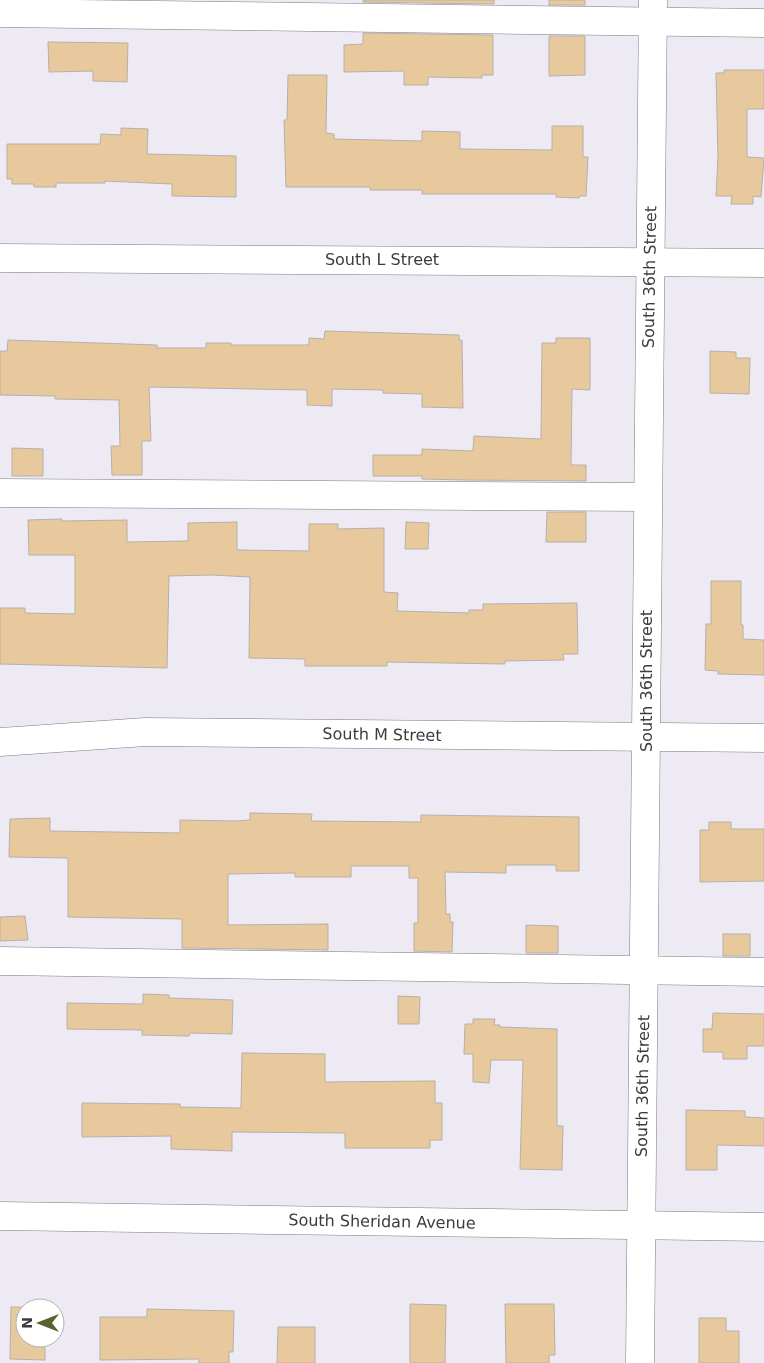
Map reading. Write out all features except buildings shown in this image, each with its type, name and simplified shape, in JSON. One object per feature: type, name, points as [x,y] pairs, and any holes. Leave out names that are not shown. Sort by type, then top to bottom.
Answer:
[{"type":"street","points":[[0,13],[653,11],[764,24]]},
{"type":"street","name":"South 36th Street","points":[[640,1363],[649,261],[653,11]]},
{"type":"street","name":"South L Street","points":[[0,258],[764,263]]},
{"type":"street","points":[[0,494],[647,496]]},
{"type":"street","name":"South M Street","points":[[0,742],[145,732],[764,738]]},
{"type":"street","points":[[0,961],[764,972]]},
{"type":"street","name":"South Sheridan Avenue","points":[[0,1216],[764,1227]]}]
